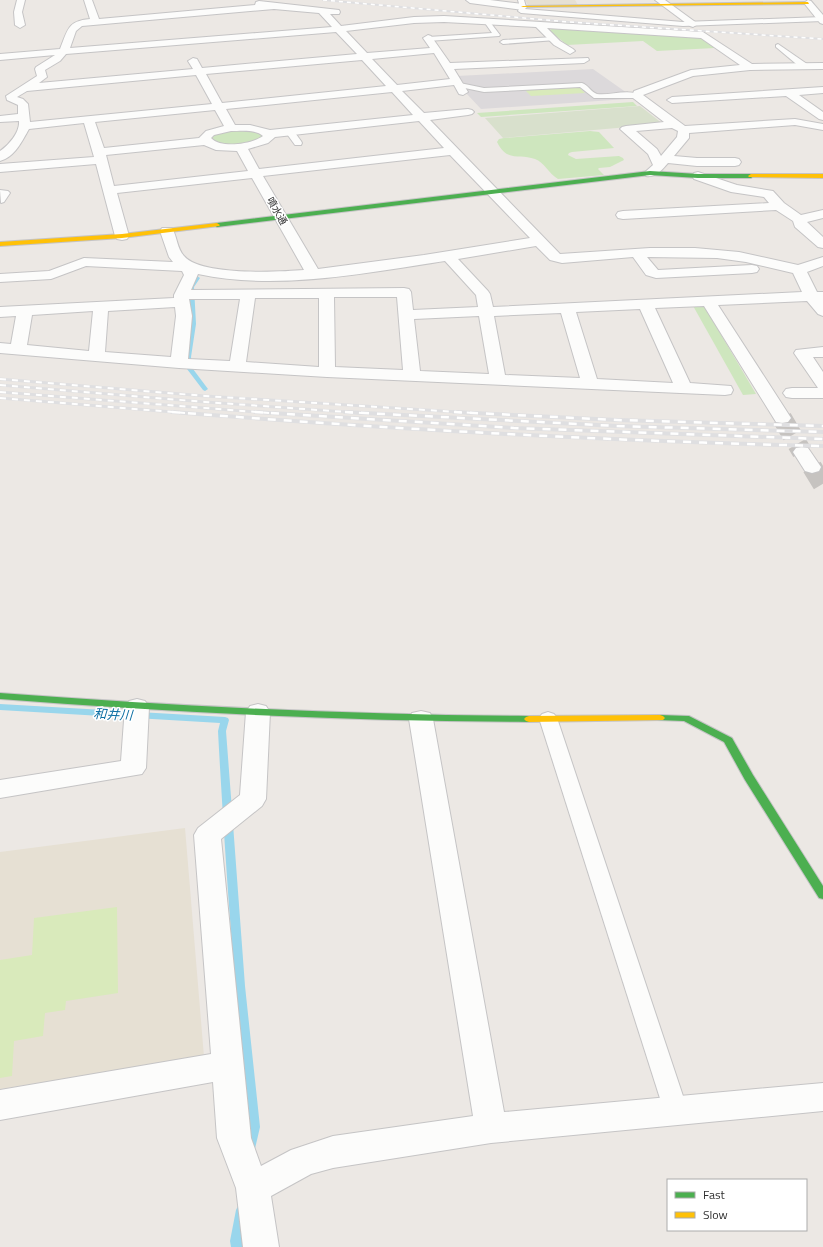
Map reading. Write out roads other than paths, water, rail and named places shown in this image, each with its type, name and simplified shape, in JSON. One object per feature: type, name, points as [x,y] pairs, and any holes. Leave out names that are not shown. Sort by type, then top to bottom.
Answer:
[{"type":"street","points":[[20,25],[14,12],[21,0]]},
{"type":"street","points":[[88,0],[95,20]]},
{"type":"street","points":[[470,0],[522,3],[817,2]]},
{"type":"street","points":[[228,1],[345,13]]},
{"type":"street","points":[[807,1],[822,20]]},
{"type":"street","points":[[662,3],[693,24]]},
{"type":"street","points":[[162,4],[231,128]]},
{"type":"street","points":[[27,69],[40,68],[57,59],[64,51],[72,30],[79,23],[95,20],[274,6]]},
{"type":"street","points":[[322,11],[555,257],[562,259],[705,249]]},
{"type":"street","points":[[0,119],[24,121],[88,119],[395,88],[459,86],[438,50],[414,20],[375,16]]},
{"type":"street","points":[[0,57],[64,51],[179,35],[338,28],[414,20],[444,19],[488,23],[703,35],[750,67]]},
{"type":"street","points":[[540,26],[570,51]]},
{"type":"street","points":[[23,88],[438,50]]},
{"type":"street","points":[[447,66],[584,60]]},
{"type":"street","points":[[658,166],[683,138],[684,134],[679,127],[637,96],[638,93],[691,73],[750,67],[823,66]]},
{"type":"street","points":[[0,157],[13,147],[24,121],[23,104],[11,98],[11,96],[42,77],[40,68]]},
{"type":"street","points":[[751,86],[765,94]]},
{"type":"street","points":[[672,100],[823,90]]},
{"type":"street","points":[[788,92],[823,117]]},
{"type":"street","points":[[717,98],[730,107]]},
{"type":"street","points":[[206,141],[205,138],[210,133],[231,128],[254,128],[268,134],[468,112]]},
{"type":"street","points":[[742,116],[755,125]]},
{"type":"street","points":[[88,119],[122,236]]},
{"type":"street","points":[[658,166],[653,152],[626,129],[755,125],[795,122],[823,128]]},
{"type":"street","points":[[0,168],[206,141],[222,147],[241,148],[260,144],[269,137],[268,134]]},
{"type":"street","name":"噴水通","points":[[241,148],[314,275]]},
{"type":"street","points":[[109,190],[453,151]]},
{"type":"street","points":[[0,244],[122,236],[491,191],[658,166],[697,162],[734,162]]},
{"type":"street","points":[[658,166],[698,176],[735,189],[763,192],[772,196],[779,206],[794,217],[800,219],[823,214]]},
{"type":"street","points":[[698,176],[823,176]]},
{"type":"street","points":[[623,215],[779,206]]},
{"type":"street","points":[[800,219],[800,224],[823,244]]},
{"type":"street","points":[[167,230],[176,257],[187,267],[190,275],[181,298],[184,316],[179,363]]},
{"type":"street","points":[[0,278],[51,274],[84,262],[187,267],[202,272],[239,275],[314,275],[448,256],[539,241]]},
{"type":"street","points":[[670,252],[740,256],[779,267],[799,270],[823,261]]},
{"type":"street","points":[[637,253],[651,272],[656,274],[779,267]]},
{"type":"street","points":[[448,256],[483,294],[498,380]]},
{"type":"street","points":[[799,270],[817,296],[823,311]]},
{"type":"street","points":[[0,312],[102,306],[181,298],[248,294],[404,292],[408,316],[412,376]]},
{"type":"street","points":[[326,293],[327,372]]},
{"type":"street","points":[[237,366],[248,294]]},
{"type":"street","points":[[408,316],[817,296]]},
{"type":"street","points":[[708,301],[782,418]]},
{"type":"street","points":[[645,304],[684,388]]},
{"type":"street","points":[[97,356],[102,306]]},
{"type":"street","points":[[567,308],[590,384]]},
{"type":"street","points":[[18,349],[25,311]]},
{"type":"street","points":[[0,348],[179,363],[327,372],[725,390]]},
{"type":"street","points":[[823,352],[802,353],[823,384]]},
{"type":"street","points":[[792,393],[823,393]]},
{"type":"street","points":[[802,452],[812,468]]},
{"type":"street","points":[[0,696],[137,707],[421,719],[686,718],[728,740],[749,777],[823,895]]},
{"type":"street","points":[[0,789],[133,768],[137,707]]},
{"type":"street","points":[[258,712],[253,799],[207,835],[234,1138],[247,1170],[260,1247]]},
{"type":"street","points":[[421,719],[491,1128]]},
{"type":"street","points":[[0,1105],[228,1065]]},
{"type":"street","points":[[247,1170],[303,1161],[333,1152],[491,1128],[823,1097]]},
{"type":"lane","points":[[522,3],[521,11],[622,20],[693,24],[822,20]]},
{"type":"lane","points":[[428,39],[497,35],[488,23]]},
{"type":"lane","points":[[503,42],[554,39]]},
{"type":"lane","points":[[778,46],[804,66]]},
{"type":"lane","points":[[459,86],[484,90],[497,90],[582,85],[594,96],[637,96]]},
{"type":"lane","points":[[290,132],[298,143]]},
{"type":"lane","points":[[548,718],[676,1111]]},
{"type":"waterway","points":[[197,278],[191,287],[193,324],[188,357],[190,369],[205,389]]},
{"type":"waterway","name":"和井川","points":[[0,707],[225,720],[222,731],[226,797],[240,986],[254,1127],[250,1149]]},
{"type":"waterway","points":[[237,1247],[236,1241],[242,1210]]},
{"type":"tunnel","points":[[782,418],[802,452]]},
{"type":"tunnel","points":[[812,467],[823,485]]},
{"type":"railway","points":[[323,0],[569,22],[823,39]]},
{"type":"railway","points":[[0,379],[205,396],[468,413]]},
{"type":"railway","points":[[0,385],[352,412]]},
{"type":"railway","points":[[0,392],[261,412]]},
{"type":"railway","points":[[0,398],[179,413]]},
{"type":"railway","points":[[172,412],[179,413]]},
{"type":"railway","points":[[255,412],[261,412]]},
{"type":"railway","points":[[261,412],[514,428],[823,439]]},
{"type":"railway","points":[[261,412],[269,413]]},
{"type":"railway","points":[[345,412],[352,412]]},
{"type":"railway","points":[[352,412],[617,426],[823,432]]},
{"type":"railway","points":[[352,412],[361,413]]},
{"type":"railway","points":[[454,412],[468,413]]},
{"type":"railway","points":[[179,413],[498,434],[823,446]]},
{"type":"railway","points":[[179,413],[185,413]]},
{"type":"railway","points":[[468,413],[617,420],[823,426]]},
{"type":"railway","points":[[468,413],[473,413]]}]
